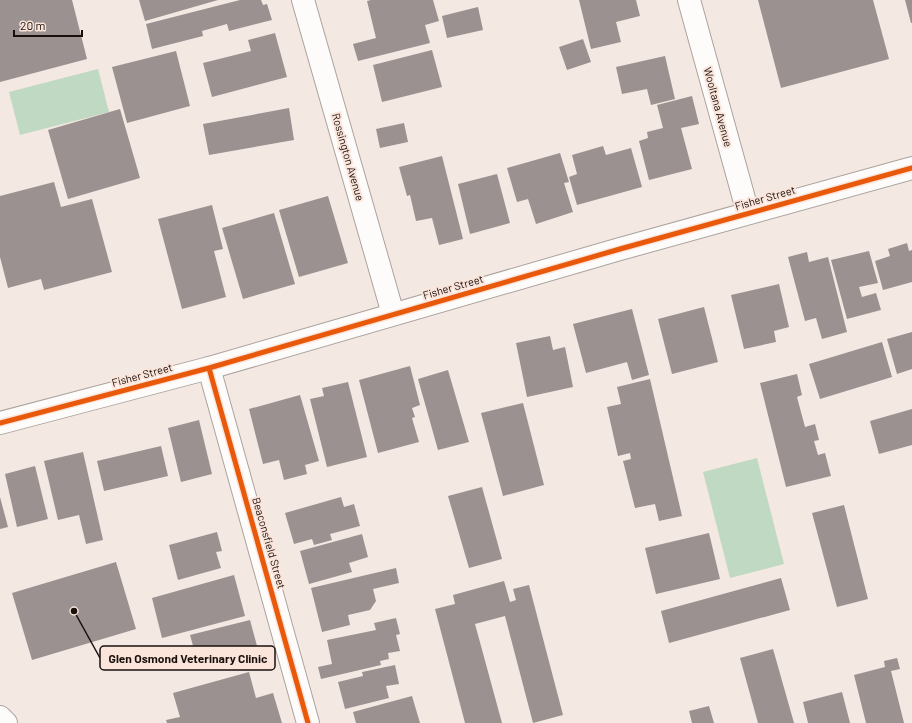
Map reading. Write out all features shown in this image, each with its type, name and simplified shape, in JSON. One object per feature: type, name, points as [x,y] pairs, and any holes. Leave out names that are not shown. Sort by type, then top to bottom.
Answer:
[{"type":"main road","name":"Rossington Avenue","points":[[303,0],[393,314]]},
{"type":"main road","name":"Wooltana Avenue","points":[[689,0],[748,213]]},
{"type":"main road","name":"Fisher Street","points":[[0,423],[209,368],[748,213],[912,168]]},
{"type":"main road","name":"Beaconsfield Street","points":[[209,368],[308,723]]},
{"type":"main road","points":[[0,717],[6,723]]},
{"type":"green space","points":[[98,69],[109,112],[20,135],[9,92]]},
{"type":"green space","points":[[757,458],[784,564],[730,578],[703,472]]},
{"type":"building","points":[[0,0],[72,0],[87,59],[0,82]]},
{"type":"building","points":[[139,0],[218,0],[145,21]]},
{"type":"building","points":[[240,0],[261,0],[263,5],[267,4],[272,20],[229,31],[227,24],[202,31],[203,36],[152,49],[146,24]]},
{"type":"building","points":[[433,0],[439,21],[425,25],[430,43],[358,61],[353,44],[376,38],[367,1]]},
{"type":"building","points":[[579,0],[636,0],[640,16],[616,22],[621,42],[591,49]]},
{"type":"building","points":[[758,0],[873,0],[889,59],[781,88]]},
{"type":"building","points":[[905,0],[912,0],[912,23],[911,23]]},
{"type":"building","points":[[478,7],[483,30],[447,38],[442,16]]},
{"type":"building","points":[[275,33],[287,77],[212,97],[203,63],[251,51],[248,40]]},
{"type":"building","points":[[583,39],[591,62],[567,70],[559,47]]},
{"type":"building","points":[[432,50],[442,87],[382,102],[373,65]]},
{"type":"building","points":[[176,51],[190,106],[127,123],[112,67]]},
{"type":"building","points":[[665,56],[675,99],[651,105],[647,89],[622,94],[616,67]]},
{"type":"building","points":[[692,96],[699,124],[681,128],[692,169],[649,180],[639,141],[648,138],[647,132],[663,128],[657,105]]},
{"type":"building","points":[[289,108],[294,140],[209,155],[203,124]]},
{"type":"building","points":[[120,109],[140,178],[68,199],[48,130]]},
{"type":"building","points":[[404,123],[408,142],[380,148],[376,129]]},
{"type":"building","points":[[603,146],[606,155],[631,148],[642,187],[577,205],[569,177],[577,174],[572,155]]},
{"type":"building","points":[[560,153],[569,182],[564,183],[573,212],[536,224],[528,199],[517,202],[507,168]]},
{"type":"building","points":[[442,156],[463,239],[439,245],[432,218],[416,221],[410,195],[407,196],[399,167]]},
{"type":"building","points":[[497,174],[510,223],[470,234],[458,184]]},
{"type":"building","points":[[54,182],[61,207],[92,199],[112,272],[44,290],[41,279],[8,288],[0,257],[0,196]]},
{"type":"building","points":[[328,196],[348,263],[299,277],[279,210]]},
{"type":"building","points":[[212,205],[223,249],[214,251],[226,297],[182,309],[158,219]]},
{"type":"building","points":[[274,213],[295,284],[243,299],[222,228]]},
{"type":"building","points":[[907,243],[909,251],[912,250],[912,282],[883,290],[875,261],[890,256],[888,249]]},
{"type":"building","points":[[869,251],[878,283],[859,287],[862,297],[876,293],[881,310],[847,319],[831,260]]},
{"type":"building","points":[[807,252],[809,262],[828,257],[847,332],[822,339],[816,318],[805,321],[788,257]]},
{"type":"building","points":[[779,284],[789,327],[774,331],[776,342],[744,349],[731,295]]},
{"type":"building","points":[[704,307],[718,362],[672,374],[658,319]]},
{"type":"building","points":[[632,309],[649,375],[632,380],[627,362],[586,373],[573,324]]},
{"type":"building","points":[[912,332],[912,369],[897,374],[887,339]]},
{"type":"building","points":[[550,336],[553,350],[565,347],[573,387],[527,397],[516,343]]},
{"type":"building","points":[[882,342],[892,377],[820,399],[809,364]]},
{"type":"building","points":[[410,366],[420,405],[412,408],[415,417],[412,418],[419,442],[378,453],[359,380]]},
{"type":"building","points":[[448,370],[469,442],[438,450],[418,379]]},
{"type":"building","points":[[797,374],[802,395],[797,397],[805,427],[815,424],[819,440],[814,441],[818,455],[825,453],[831,476],[786,487],[760,383]]},
{"type":"building","points":[[650,379],[682,516],[659,521],[655,504],[635,508],[623,461],[631,459],[630,453],[618,456],[607,407],[621,404],[617,387]]},
{"type":"building","points":[[348,382],[367,457],[327,467],[310,399],[324,396],[322,388]]},
{"type":"building","points":[[300,395],[319,461],[305,465],[307,474],[284,480],[279,460],[263,464],[249,409]]},
{"type":"building","points":[[523,403],[544,485],[503,496],[481,413]]},
{"type":"building","points":[[912,409],[912,445],[879,454],[870,421]]},
{"type":"building","points":[[199,420],[212,474],[181,482],[168,428]]},
{"type":"building","points":[[161,446],[168,476],[104,491],[97,461]]},
{"type":"building","points":[[83,452],[103,540],[86,544],[79,515],[58,520],[44,461]]},
{"type":"building","points":[[35,466],[48,519],[17,527],[5,474]]},
{"type":"building","points":[[482,487],[502,559],[469,568],[448,496]]},
{"type":"building","points":[[0,497],[8,527],[0,529]]},
{"type":"building","points":[[341,497],[344,507],[354,504],[360,526],[330,534],[332,540],[314,545],[312,539],[294,544],[285,513]]},
{"type":"building","points":[[844,505],[868,599],[837,607],[812,513]]},
{"type":"building","points":[[217,532],[222,551],[216,552],[221,568],[178,580],[169,545]]},
{"type":"building","points":[[709,533],[720,579],[656,594],[645,548]]},
{"type":"building","points":[[362,534],[368,557],[349,563],[352,572],[309,584],[300,551]]},
{"type":"building","points":[[116,562],[136,629],[32,660],[12,593]]},
{"type":"building","points":[[396,568],[399,583],[373,589],[376,601],[370,610],[348,615],[350,625],[322,632],[311,588]]},
{"type":"building","points":[[234,575],[245,616],[162,638],[152,598]]},
{"type":"building","points":[[781,578],[790,610],[669,643],[661,611]]},
{"type":"building","points":[[504,581],[510,602],[516,600],[513,589],[529,585],[563,715],[533,723],[505,616],[475,624],[502,723],[465,723],[435,609],[455,604],[453,595]]},
{"type":"building","points":[[396,618],[400,634],[396,635],[400,651],[388,653],[389,659],[380,661],[381,665],[321,679],[318,667],[332,664],[327,640],[376,630],[374,623]]},
{"type":"building","points":[[250,620],[260,657],[218,668],[213,648],[195,653],[190,635]]},
{"type":"building","points":[[773,649],[794,723],[758,723],[740,658]]},
{"type":"building","points":[[897,658],[900,669],[891,671],[904,723],[866,723],[854,675],[885,667],[884,661]]},
{"type":"building","points":[[395,665],[399,684],[386,686],[389,698],[345,709],[338,682],[363,676],[362,672]]},
{"type":"building","points":[[249,672],[256,698],[273,693],[282,723],[167,723],[166,720],[180,717],[173,693]]},
{"type":"building","points":[[842,692],[850,723],[808,723],[803,702]]},
{"type":"building","points":[[412,696],[420,723],[356,723],[353,712]]},
{"type":"building","points":[[709,706],[714,723],[692,723],[689,711]]},
{"type":"cycle path","points":[[0,423],[209,368],[620,249],[912,168]]},
{"type":"cycle path","points":[[209,368],[308,723]]},
{"type":"place","name":"Glen Osmond Veterinary Clinic","points":[[74,611]]}]
